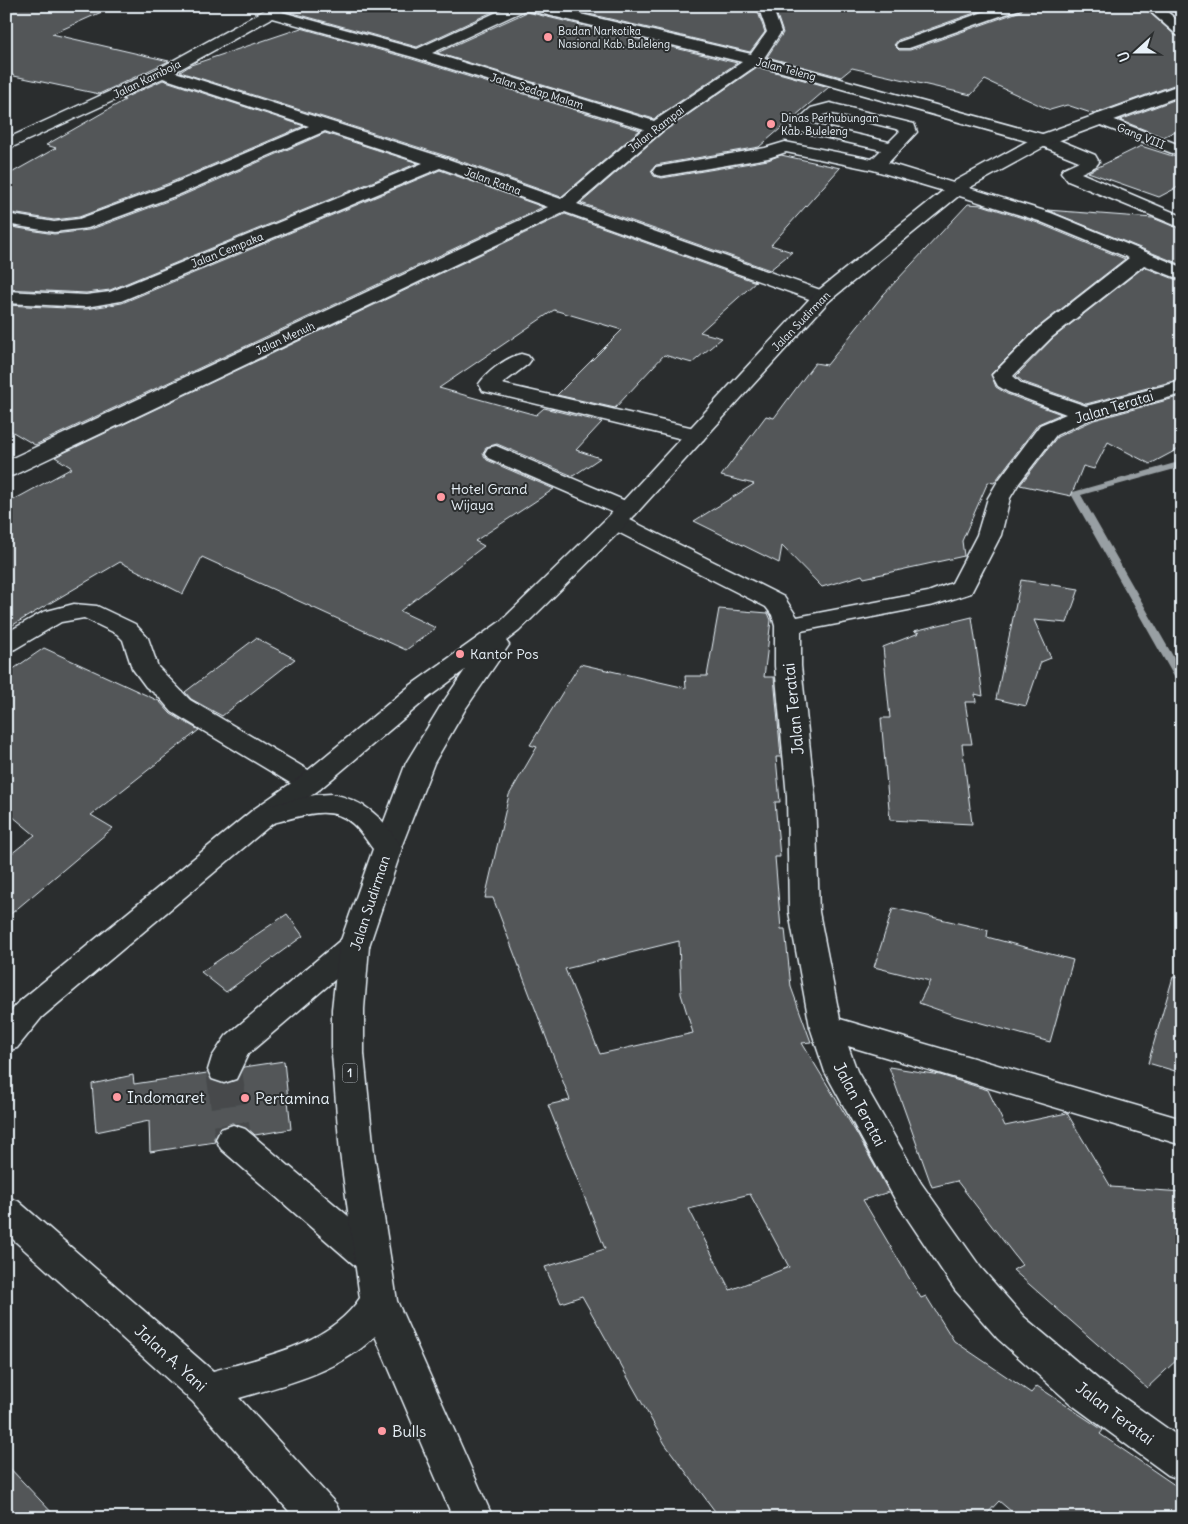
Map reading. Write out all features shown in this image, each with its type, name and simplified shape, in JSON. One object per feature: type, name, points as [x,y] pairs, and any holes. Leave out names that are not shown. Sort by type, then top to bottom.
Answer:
[{"type":"main road","points":[[418,54],[522,6]]},
{"type":"main road","name":"Jalan Teleng","points":[[527,6],[754,60],[1043,140],[1090,159],[1090,162],[1070,172],[1074,177],[1182,223]]},
{"type":"main road","points":[[754,60],[774,32],[765,6]]},
{"type":"main road","points":[[904,44],[1015,6]]},
{"type":"main road","points":[[1134,6],[1157,11],[1182,32]]},
{"type":"main road","name":"Jalan Sedap Malam","points":[[276,10],[656,127]]},
{"type":"main road","name":"Jalan Kamboja","points":[[6,145],[162,73],[276,10]]},
{"type":"main road","name":"Jalan Rampai","points":[[564,206],[656,127],[754,60]]},
{"type":"main road","name":"Jalan Ratna","points":[[162,73],[439,162],[822,297]]},
{"type":"main road","name":"Jalan Sudirman","points":[[6,1039],[19,1011],[264,816],[310,783],[420,692],[510,626],[622,516],[822,297],[956,190],[1043,140],[1182,89]]},
{"type":"main road","points":[[785,147],[799,126],[817,111],[830,108],[908,128],[909,132],[876,165]]},
{"type":"main road","name":"Gang VIII","points":[[1099,119],[1182,152]]},
{"type":"main road","points":[[6,218],[54,227],[82,224],[174,190],[324,124]]},
{"type":"main road","points":[[799,126],[893,148]]},
{"type":"main road","points":[[662,171],[768,154],[785,147],[876,165],[1045,217],[1182,274]]},
{"type":"main road","name":"Jalan Cempaka","points":[[6,297],[86,301],[114,297],[439,162]]},
{"type":"main road","name":"Jalan Menuh","points":[[6,470],[564,206]]},
{"type":"main road","points":[[1162,266],[1182,257]]},
{"type":"main road","points":[[1085,413],[1015,388],[1005,382],[1002,375],[1045,333],[1142,258]]},
{"type":"main road","points":[[521,360],[492,381],[489,384],[490,387],[695,435]]},
{"type":"main road","name":"Jalan Teratai","points":[[788,626],[934,598],[962,588],[989,535],[999,498],[1009,481],[1048,430],[1085,413],[1182,387]]},
{"type":"main road","name":"Jalan Teratai","points":[[496,452],[622,516],[775,602],[784,614],[788,626],[788,666],[801,797],[804,912],[826,1027],[841,1072],[909,1193],[968,1279],[1011,1328],[1085,1392],[1182,1462]]},
{"type":"main road","points":[[6,644],[52,617],[74,611],[88,611],[126,629],[135,638],[145,668],[155,681],[166,689],[181,706],[310,783]]},
{"type":"main road","name":"Jalan Sudirman","points":[[379,1301],[357,1154],[348,1054],[348,1009],[354,946],[420,764],[453,707],[510,626]]},
{"type":"main road","points":[[264,816],[315,804],[331,803],[342,805],[364,817],[388,848]]},
{"type":"main road","points":[[224,1070],[228,1057],[237,1045],[354,946]]},
{"type":"main road","points":[[826,1027],[1182,1132]]},
{"type":"main road","points":[[233,1139],[372,1258]]},
{"type":"main road","name":"Jalan A. Yani","points":[[6,1211],[208,1390],[322,1518]]},
{"type":"main road","points":[[208,1390],[287,1367],[330,1347],[359,1328],[379,1301]]},
{"type":"main road","name":"1","points":[[379,1301],[472,1518]]},
{"type":"building","points":[[6,6],[115,6],[52,34],[169,61],[99,94],[14,76],[6,68]]},
{"type":"building","points":[[292,6],[505,6],[417,47],[286,11]]},
{"type":"building","points":[[555,6],[731,6],[758,12],[765,32],[750,52]]},
{"type":"building","points":[[836,6],[994,6],[898,40],[894,45],[899,50],[910,50],[1021,11],[1024,6],[1142,6],[1176,36],[1182,38],[1182,82],[1094,114],[1067,105],[1050,110],[985,80],[971,95],[852,68],[841,77],[767,57],[783,33],[776,12],[839,9]]},
{"type":"building","points":[[527,12],[737,63],[654,119],[437,53]]},
{"type":"building","points":[[301,28],[412,59],[640,130],[561,197],[446,156],[180,72],[191,65]]},
{"type":"building","points":[[757,67],[829,87],[759,147],[656,165],[651,171],[654,176],[662,178],[768,160],[781,155],[840,168],[771,245],[792,252],[770,270],[581,203],[663,132]]},
{"type":"building","points":[[163,80],[304,126],[167,184],[79,217],[54,220],[6,212],[6,176],[56,148],[46,145],[125,100],[122,99]]},
{"type":"building","points":[[1182,97],[1182,128],[1163,137],[1120,120]]},
{"type":"building","points":[[325,133],[418,163],[110,290],[86,293],[6,289],[6,226],[54,234],[89,230],[181,196]]},
{"type":"building","points":[[1141,146],[1182,159],[1182,185],[1159,197],[1088,172]]},
{"type":"building","points":[[440,170],[543,207],[35,445],[6,428],[6,305],[86,309],[122,303]]},
{"type":"building","points":[[968,204],[982,205],[1038,223],[1125,259],[1037,328],[991,374],[996,387],[1007,394],[1061,414],[1038,424],[994,483],[988,482],[962,541],[964,556],[864,578],[862,575],[822,587],[782,546],[779,563],[694,521],[754,484],[721,476],[766,416],[774,418],[815,363],[827,365],[883,295]]},
{"type":"building","points":[[1047,210],[1153,218],[1182,230],[1182,265]]},
{"type":"building","points":[[565,214],[756,282],[700,332],[722,338],[692,363],[664,355],[615,408],[557,395],[622,330],[554,310],[439,388],[536,415],[544,408],[602,422],[576,450],[600,458],[573,476],[497,444],[486,447],[483,454],[487,460],[554,489],[475,541],[484,546],[400,611],[436,628],[406,650],[202,557],[183,594],[120,562],[6,629],[6,504],[72,468],[55,457]]},
{"type":"building","points":[[1144,267],[1182,282],[1182,379],[1086,404],[1023,382],[1016,376],[1053,338]]},
{"type":"building","points":[[1182,396],[1182,447],[1150,464],[1108,442],[1094,469],[1083,466],[1071,496],[1020,485],[1057,437],[1094,420]]},
{"type":"building","points":[[1021,580],[1079,589],[1067,623],[1034,620],[1051,658],[1041,662],[1026,706],[996,699]]},
{"type":"building","points":[[719,609],[768,613],[771,620],[764,677],[774,677],[781,757],[776,757],[780,802],[775,802],[780,857],[775,857],[781,929],[785,929],[791,987],[811,1042],[802,1043],[857,1134],[889,1192],[863,1200],[921,1298],[926,1296],[954,1341],[1031,1393],[1037,1386],[1103,1430],[1100,1434],[1182,1490],[1182,1504],[1173,1518],[1019,1518],[999,1501],[983,1518],[720,1518],[665,1444],[582,1296],[561,1303],[545,1267],[605,1249],[548,1105],[570,1100],[493,898],[485,898],[509,795],[537,747],[530,745],[580,664],[686,688],[685,676],[707,676]],"holes":[[[679,941],[681,994],[693,1033],[600,1054],[565,969]],[[750,1194],[789,1267],[730,1290],[689,1209]]]},
{"type":"building","points":[[972,617],[983,696],[975,694],[976,702],[965,702],[972,744],[962,744],[972,824],[890,820],[881,718],[890,718],[883,647],[919,633],[914,631]]},
{"type":"building","points":[[256,638],[295,659],[222,716],[191,699],[185,692]]},
{"type":"building","points":[[44,648],[159,701],[171,714],[199,730],[91,815],[113,828],[6,918],[6,858],[35,835],[6,811],[6,674]]},
{"type":"building","points":[[893,908],[988,930],[987,937],[1073,960],[1050,1042],[956,1016],[919,1003],[930,981],[874,967]]},
{"type":"building","points":[[287,914],[303,936],[226,992],[201,972]]},
{"type":"building","points":[[1173,977],[1182,978],[1182,1073],[1148,1063]]},
{"type":"building","points":[[284,1061],[291,1129],[255,1135],[246,1127],[232,1123],[219,1128],[214,1138],[215,1142],[150,1152],[149,1121],[96,1132],[92,1084],[133,1075],[134,1084],[207,1073],[211,1081],[225,1085],[238,1080],[244,1067]]},
{"type":"building","points":[[889,1067],[940,1075],[988,1090],[1005,1126],[1067,1113],[1111,1187],[1182,1192],[1182,1355],[1147,1388],[1013,1270],[1022,1265],[957,1181],[932,1187]]},
{"type":"building","points":[[6,1464],[57,1518],[6,1518]]},
{"type":"waterway","points":[[1182,464],[1076,494],[1182,682]]},
{"type":"tunnel","points":[[224,1070],[233,1139]]},
{"type":"place","name":"Badan Narkotika Nasional Kab. Buleleng","points":[[548,37]]},
{"type":"place","name":"Dinas Perhubungan Kab. Buleleng","points":[[771,124]]},
{"type":"place","name":"Hotel Grand Wijaya","points":[[441,497]]},
{"type":"place","name":"Kantor Pos","points":[[460,654]]},
{"type":"place","name":"Indomaret","points":[[117,1097]]},
{"type":"place","name":"Pertamina","points":[[245,1098]]},
{"type":"place","name":"Bulls","points":[[382,1431]]}]
